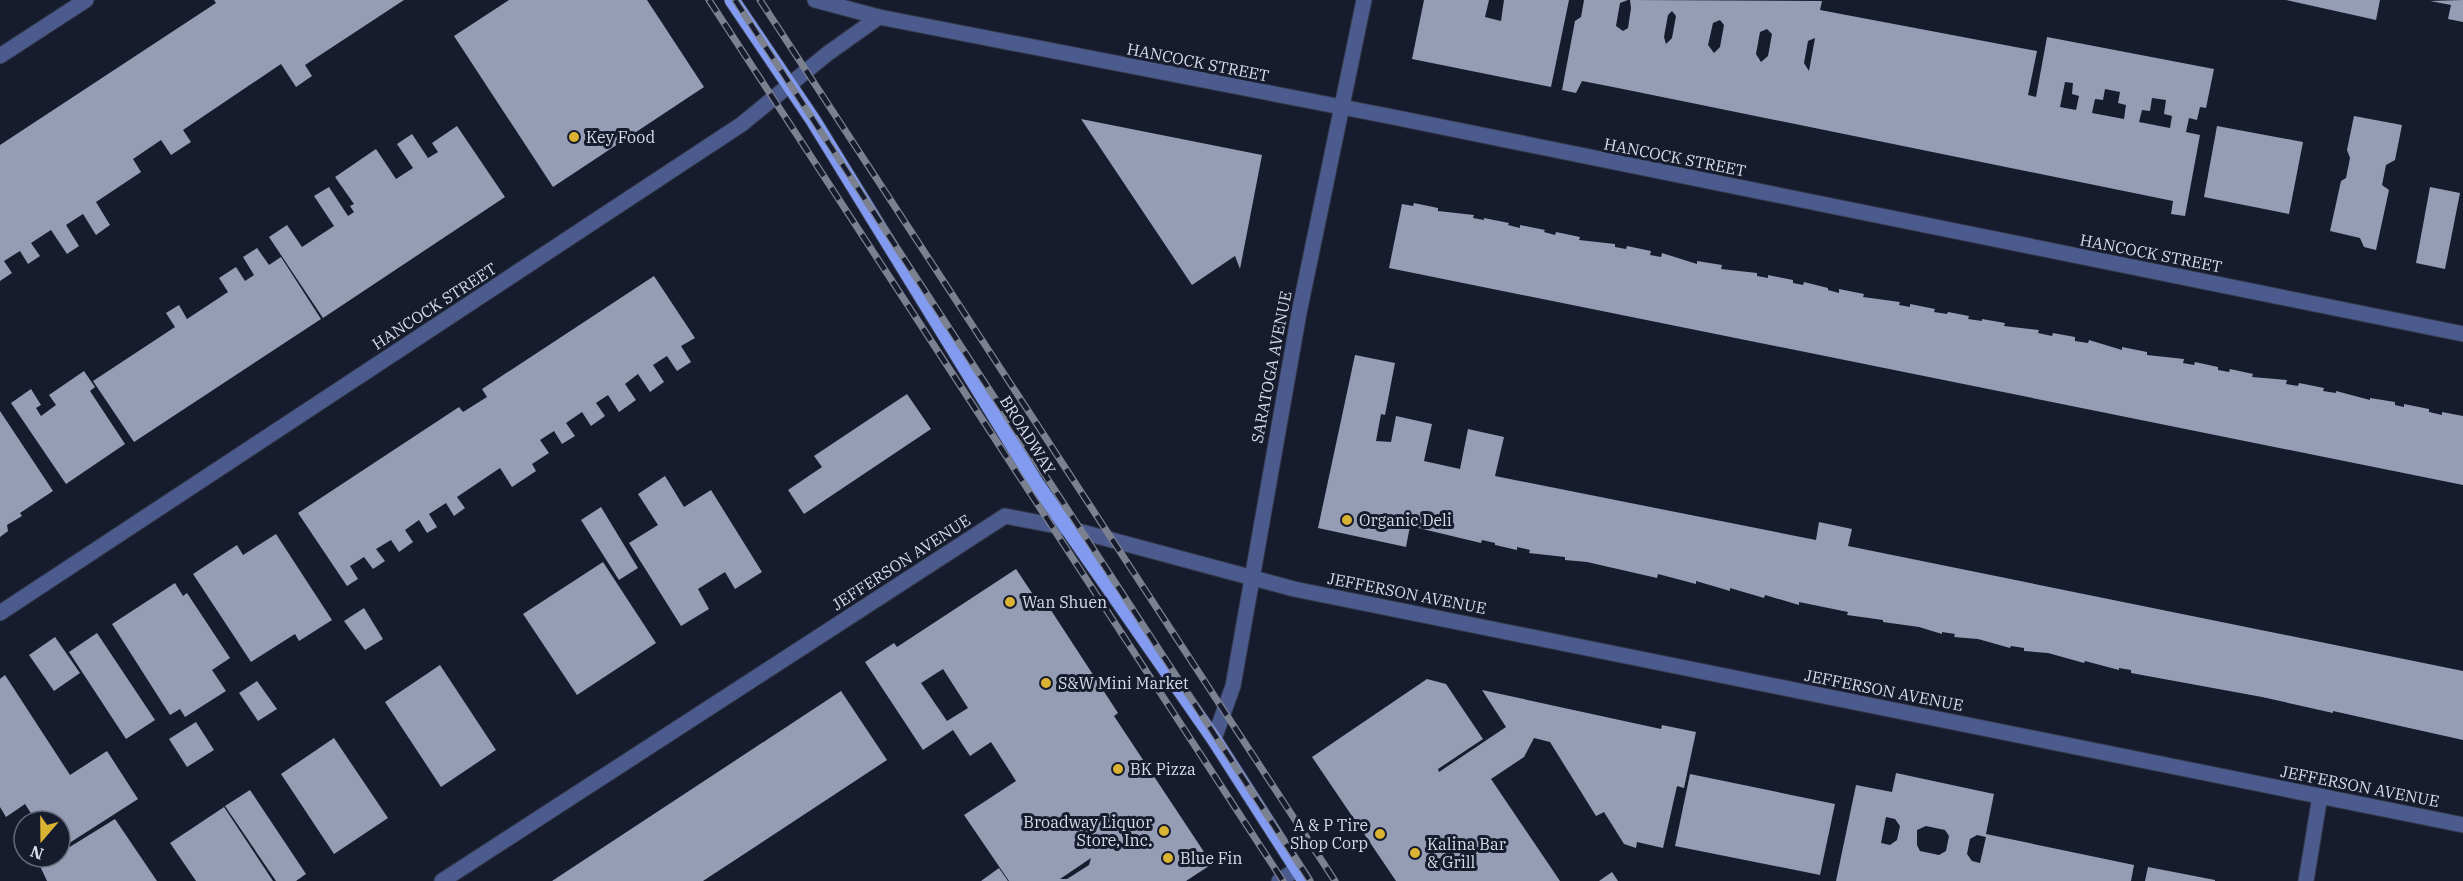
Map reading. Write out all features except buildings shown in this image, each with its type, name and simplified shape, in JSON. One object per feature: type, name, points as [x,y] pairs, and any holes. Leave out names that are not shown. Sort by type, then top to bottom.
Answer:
[{"type":"main road","name":"BROADWAY","points":[[732,0],[790,85],[1036,483],[1214,739],[1301,875]]},
{"type":"street","points":[[0,56],[86,0]]},
{"type":"street","name":"HANCOCK STREET","points":[[815,0],[879,17],[1341,107],[2463,334]]},
{"type":"street","name":"SARATOGA AVENUE","points":[[1214,739],[1233,686],[1254,578],[1258,534],[1364,0]]},
{"type":"street","name":"HANCOCK STREET","points":[[0,613],[742,124],[879,17]]},
{"type":"street","name":"JEFFERSON AVENUE","points":[[442,881],[1005,516],[1067,528],[1306,591],[2463,825]]},
{"type":"street","points":[[2306,881],[2320,796]]},
{"type":"street","points":[[1279,881],[1301,875]]},
{"type":"railway","points":[[709,0],[1283,881]]},
{"type":"railway","points":[[735,0],[1310,881]]},
{"type":"railway","points":[[760,0],[1335,881]]},
{"type":"place","name":"Key Food","points":[[574,137]]},
{"type":"place","name":"Organic Deli","points":[[1347,520]]},
{"type":"place","name":"Wan Shuen","points":[[1010,602]]},
{"type":"place","name":"S&W Mini Market","points":[[1046,683]]},
{"type":"place","name":"BK Pizza","points":[[1118,769]]},
{"type":"place","name":"Broadway Liquor Store, Inc.","points":[[1164,831]]},
{"type":"place","name":"A & P Tire Shop Corp","points":[[1380,834]]},
{"type":"place","name":"Kalina Bar & Grill","points":[[1415,853]]},
{"type":"place","name":"Blue Fin","points":[[1168,858]]}]
